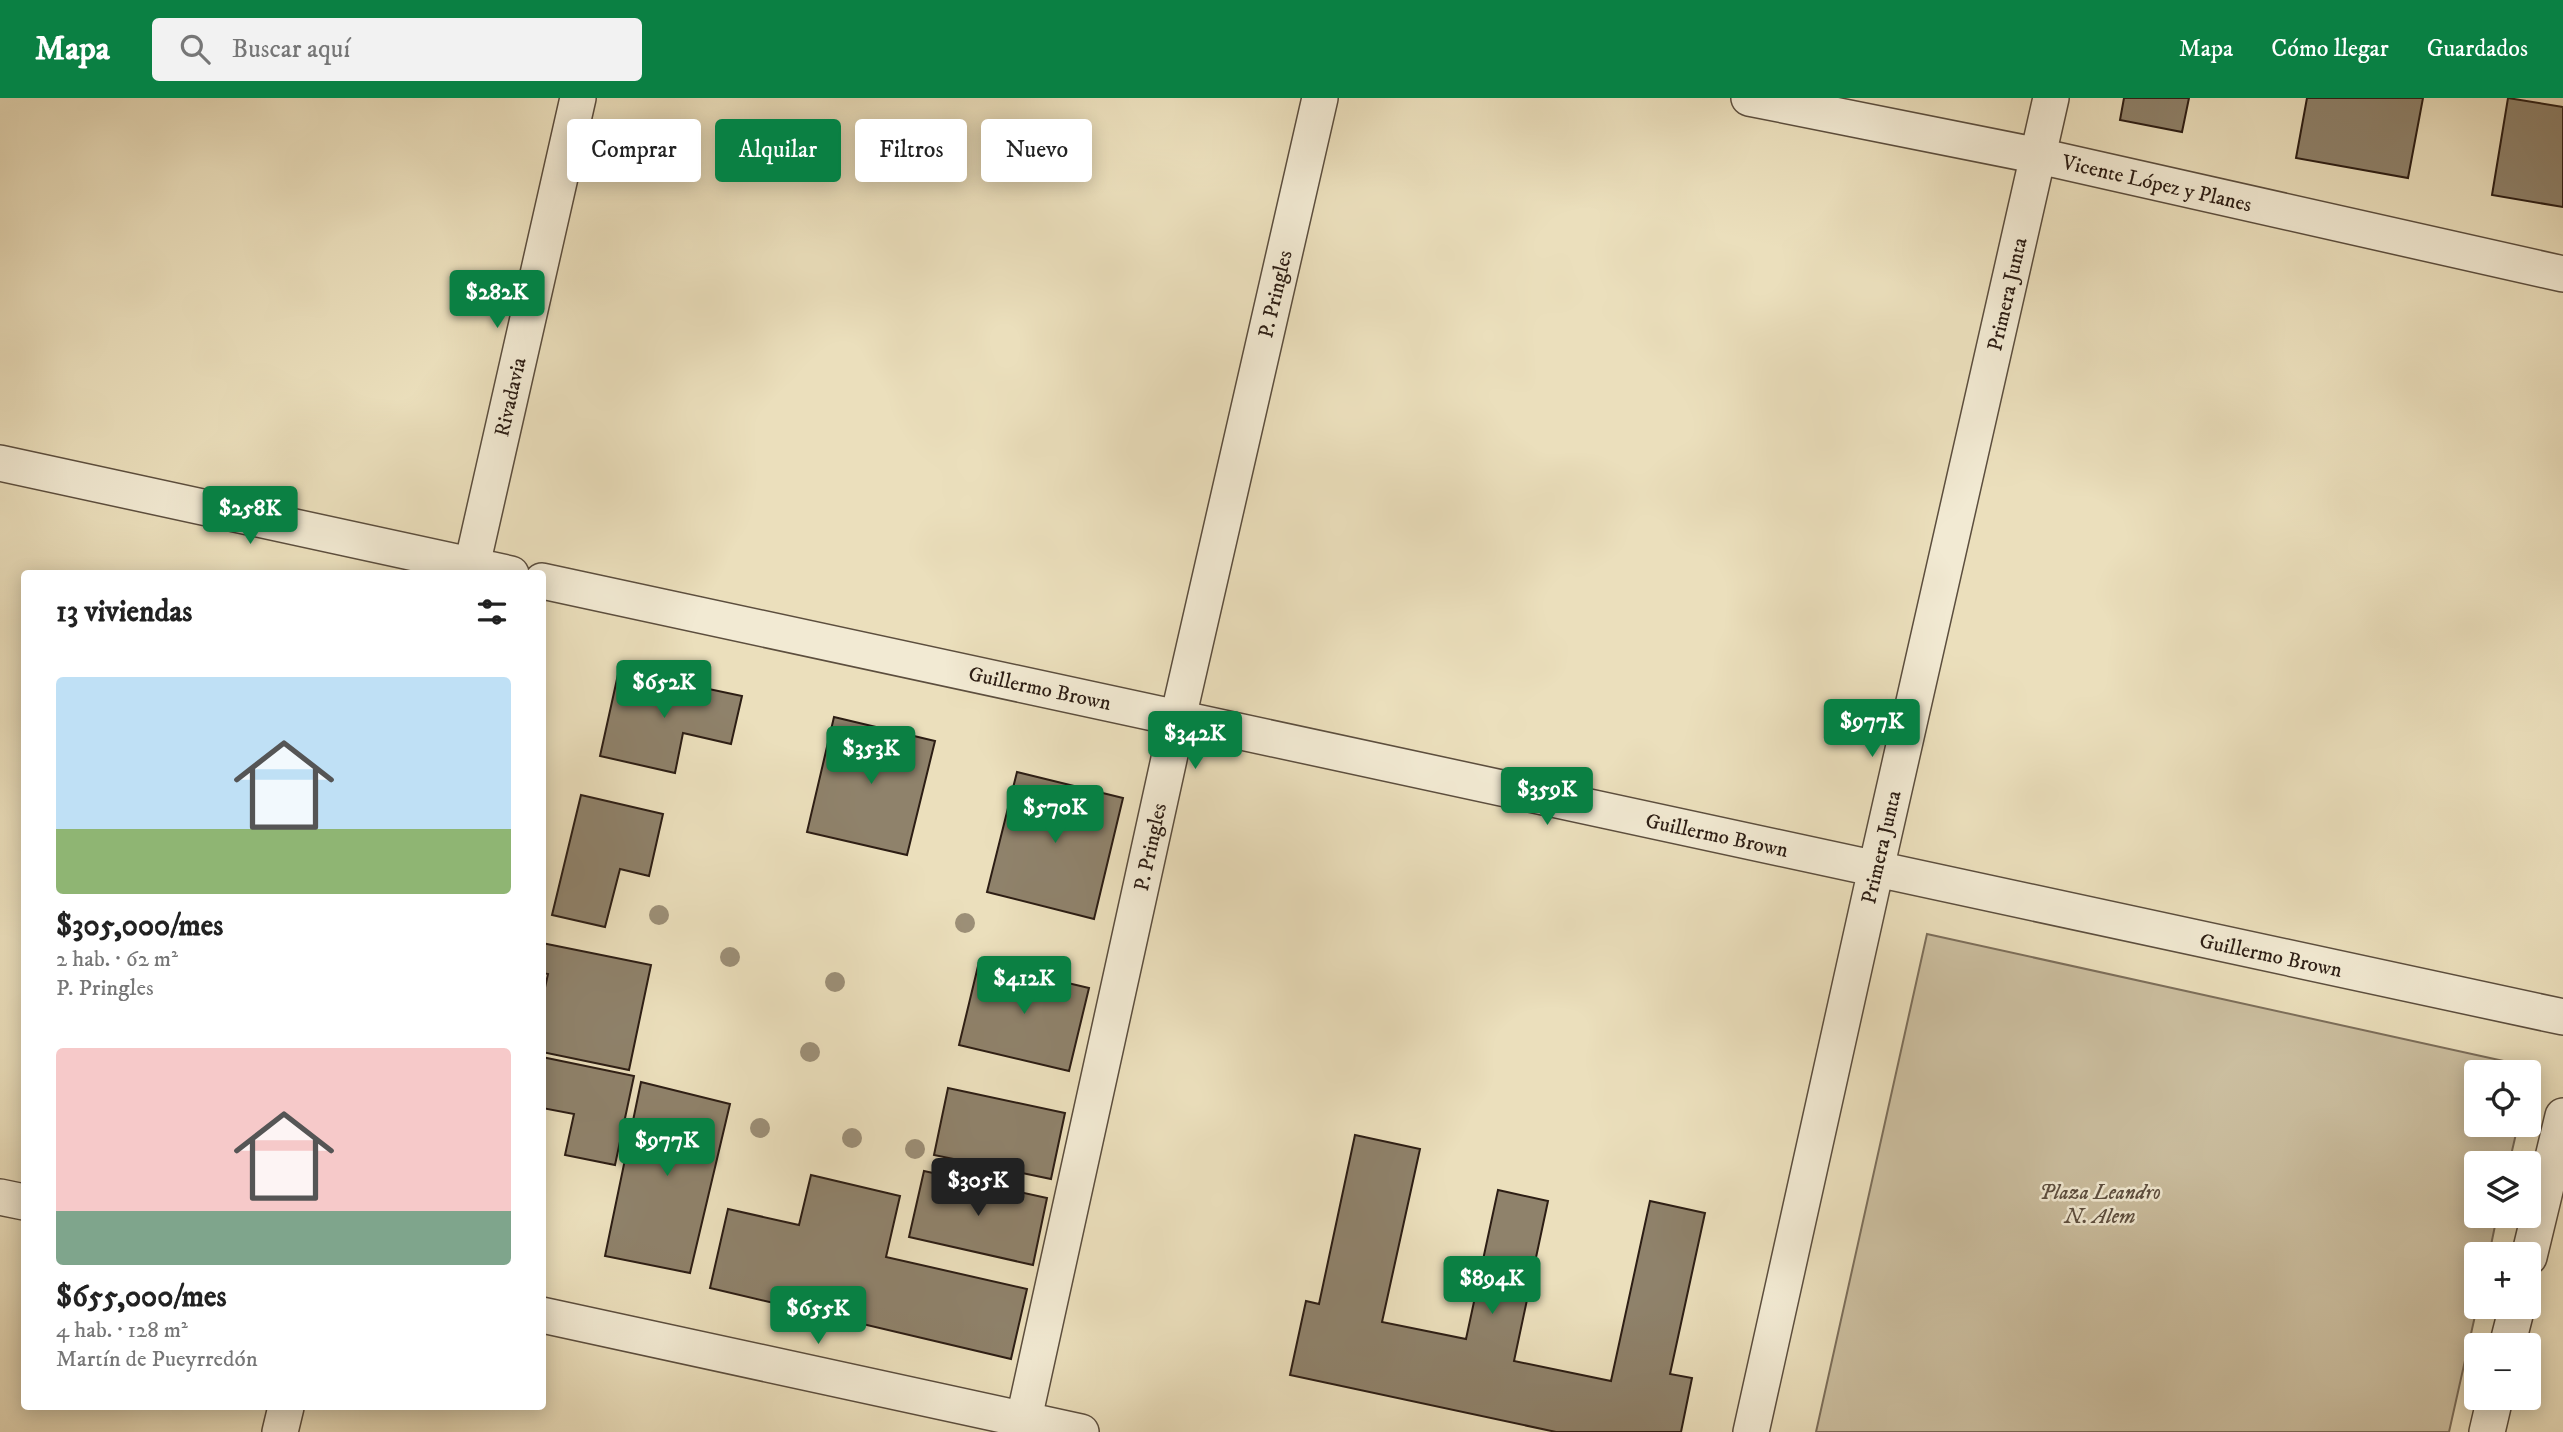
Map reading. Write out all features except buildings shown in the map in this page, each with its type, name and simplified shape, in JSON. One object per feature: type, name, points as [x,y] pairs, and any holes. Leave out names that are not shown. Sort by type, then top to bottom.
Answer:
[{"type":"street","name":"Rivadavia","points":[[471,570],[578,98]]},
{"type":"street","name":"P. Pringles","points":[[1022,1426],[1178,718],[1320,98]]},
{"type":"street","name":"Vicente López y Planes","points":[[1749,98],[2039,156],[2563,274]]},
{"type":"street","name":"Primera Junta","points":[[1751,1432],[2051,98]]},
{"type":"street","points":[[0,463],[471,570]]},
{"type":"street","name":"Guillermo Brown","points":[[546,582],[2563,1017]]},
{"type":"street","points":[[2533,1242],[2563,1115]]},
{"type":"street","points":[[0,1197],[21,1201]]},
{"type":"street","points":[[546,1316],[1022,1426],[1081,1432]]},
{"type":"street","points":[[280,1432],[285,1410]]},
{"type":"street","points":[[2487,1432],[2492,1410]]},
{"type":"green space","name":"Plaza Leandro N. Alem","points":[[1927,934],[2499,1060],[2464,1060],[2464,1137],[2515,1137],[2512,1151],[2464,1151],[2464,1228],[2495,1228],[2492,1242],[2464,1242],[2464,1319],[2474,1319],[2471,1333],[2464,1333],[2464,1365],[2449,1432],[1816,1432]]}]
